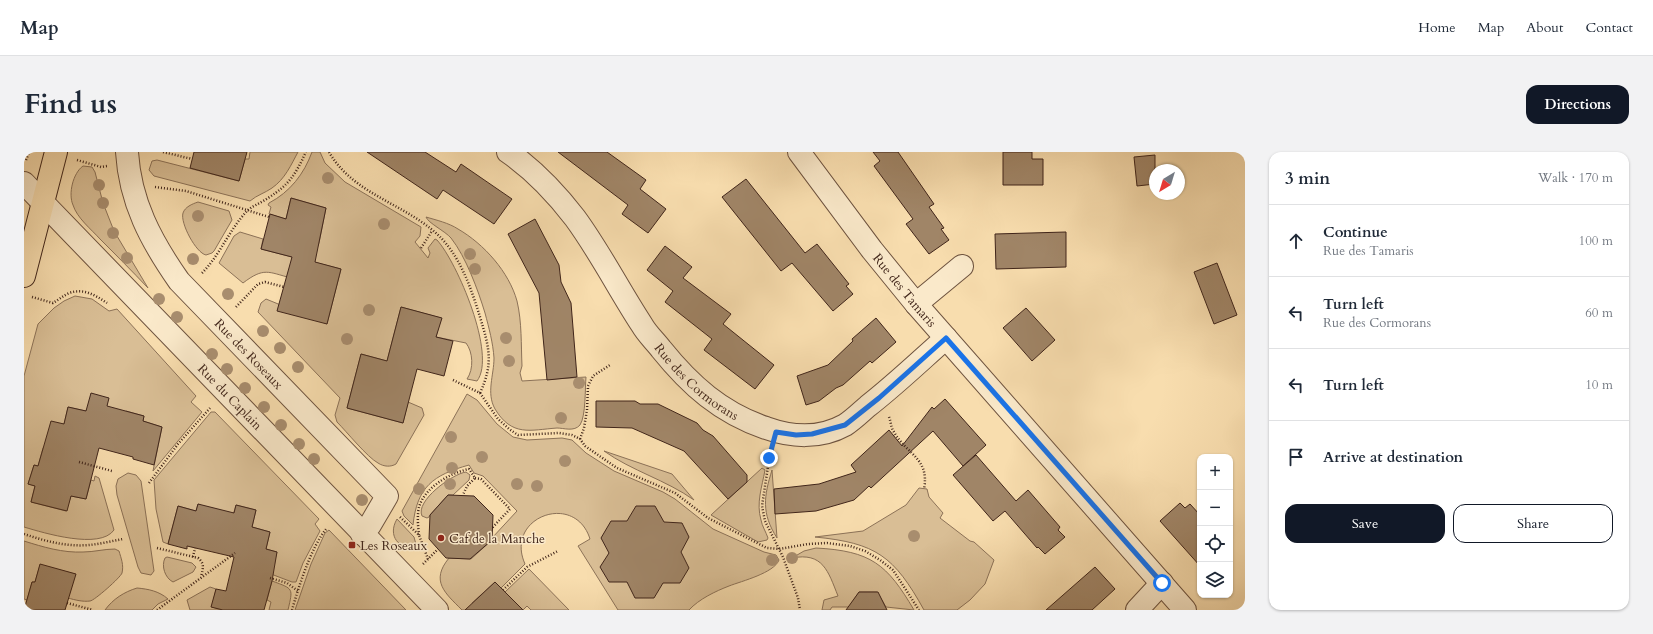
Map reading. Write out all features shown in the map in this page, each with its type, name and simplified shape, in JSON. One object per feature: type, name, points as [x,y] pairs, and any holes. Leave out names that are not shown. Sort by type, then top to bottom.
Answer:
[{"type":"main road","points":[[24,276],[56,152]]},
{"type":"street","name":"Rue des Cormorans","points":[[508,152],[529,166],[558,196],[576,219],[615,278],[643,326],[678,370],[709,398],[746,421],[776,432],[796,435],[812,434],[845,425],[879,398],[946,338]]},
{"type":"street","name":"Rue des Tamaris","points":[[808,155],[872,250],[916,304],[1185,610]]},
{"type":"street","name":"Rue des Roseaux","points":[[128,167],[135,198],[145,224],[159,252],[179,281],[387,496],[384,501]]},
{"type":"street","name":"Rue du Caplain","points":[[24,183],[437,610]]},
{"type":"street","points":[[916,304],[962,266]]},
{"type":"street","points":[[362,534],[370,525],[384,501]]},
{"type":"street","points":[[1137,610],[1162,583]]},
{"type":"path","points":[[24,162],[27,159],[29,152]]},
{"type":"path","points":[[56,152],[101,166],[128,167],[186,191],[269,217]]},
{"type":"path","points":[[163,152],[192,159]]},
{"type":"path","points":[[187,288],[211,264],[234,228],[248,210],[285,187],[297,170],[306,152]]},
{"type":"path","points":[[329,152],[334,161],[346,175],[432,231],[448,247],[463,271],[475,300],[488,342],[489,370],[480,393]]},
{"type":"path","points":[[420,248],[432,231]]},
{"type":"path","points":[[220,323],[258,284],[264,282],[284,286]]},
{"type":"path","points":[[42,300],[53,303],[69,293],[83,291],[90,293],[107,303],[111,303]]},
{"type":"path","points":[[580,439],[584,428],[587,410],[588,386],[593,376],[610,365]]},
{"type":"path","points":[[453,380],[480,393],[498,419],[508,429],[518,435],[560,433],[572,435],[580,439],[585,446],[617,468],[675,493],[708,518],[762,546],[779,549],[808,544],[827,543],[850,546],[865,551],[893,570],[919,610]]},
{"type":"path","points":[[148,483],[178,444],[210,408],[218,404],[228,395]]},
{"type":"path","points":[[879,398],[888,413],[894,432],[920,461],[924,474],[924,489]]},
{"type":"path","points":[[776,432],[769,458],[762,506],[765,521],[779,549],[798,598],[800,610]]},
{"type":"path","points":[[79,462],[112,471]]},
{"type":"path","points":[[428,559],[419,535],[419,507],[430,490],[441,480],[469,469],[475,478],[481,479],[510,509],[492,528]]},
{"type":"path","points":[[463,495],[467,486],[475,478]]},
{"type":"path","points":[[384,501],[419,535]]},
{"type":"path","points":[[292,610],[307,565],[322,533],[342,512]]},
{"type":"path","points":[[24,534],[54,543],[75,546],[90,545],[123,538]]},
{"type":"path","points":[[157,548],[198,558],[202,562],[203,566],[200,577]]},
{"type":"path","points":[[193,557],[195,548]]},
{"type":"path","points":[[503,590],[527,567],[558,551]]},
{"type":"path","points":[[157,610],[200,577],[235,553]]},
{"type":"path","points":[[270,578],[287,583],[298,591]]},
{"type":"path","points":[[67,603],[93,610]]},
{"type":"shaded area","points":[[250,152],[298,152],[281,180],[272,188],[250,201],[154,176],[149,170],[152,161],[157,160],[239,181],[245,159],[249,159]]},
{"type":"shaded area","points":[[312,152],[320,152],[325,163],[345,182],[421,227],[420,236],[415,242],[428,258],[430,253],[428,248],[435,239],[437,240],[445,251],[464,287],[478,331],[482,351],[482,368],[477,381],[467,379],[471,370],[472,361],[470,351],[466,343],[436,337],[441,318],[401,307],[387,361],[361,354],[347,408],[403,423],[408,402],[422,408],[424,415],[396,464],[392,466],[383,465],[373,460],[337,422],[335,415],[340,398],[258,312],[261,303],[266,299],[327,324],[341,269],[310,261],[319,243],[326,208],[291,198],[286,219],[269,214],[271,207],[268,205],[290,188],[295,182],[305,168]]},
{"type":"shaded area","points":[[83,166],[92,167],[95,172],[103,203],[114,231],[148,288],[85,223],[75,210],[71,195],[72,184],[79,169]]},
{"type":"shaded area","points":[[198,202],[229,211],[232,220],[214,251],[206,255],[198,249],[190,237],[186,230],[183,218],[185,209]]},
{"type":"shaded area","points":[[426,217],[451,225],[468,235],[486,251],[502,269],[513,290],[520,317],[522,366],[520,373],[522,381],[586,377],[583,415],[582,421],[578,427],[572,429],[557,428],[522,430],[508,424],[501,418],[492,403],[491,384],[494,364],[493,347],[485,313],[475,284],[462,254],[451,238],[430,222]]},
{"type":"shaded area","points":[[240,232],[263,239],[261,249],[296,258],[291,278],[266,272],[256,275],[243,283],[219,263],[234,236]]},
{"type":"shaded area","points":[[75,296],[92,299],[109,311],[117,309],[196,396],[191,402],[202,412],[153,471],[162,427],[143,421],[144,416],[126,411],[124,416],[68,407],[64,424],[43,448],[38,466],[34,465],[28,484],[35,486],[31,502],[66,511],[71,496],[86,499],[91,480],[94,481],[95,476],[99,478],[114,530],[107,536],[97,539],[58,536],[24,527],[24,376],[38,324],[54,308]]},
{"type":"shaded area","points":[[467,394],[477,400],[497,424],[513,437],[527,440],[562,438],[572,440],[586,453],[614,471],[663,492],[675,499],[713,529],[764,552],[776,555],[779,560],[776,565],[764,573],[713,593],[698,602],[689,610],[618,610],[578,546],[590,539],[582,524],[571,516],[557,513],[544,516],[532,523],[524,534],[521,547],[525,564],[501,588],[495,582],[472,603],[478,610],[462,610],[445,592],[442,586],[440,580],[443,566],[449,558],[471,559],[492,540],[492,538],[517,511],[483,476],[474,473],[469,465],[446,473],[429,484],[418,501],[413,525],[404,516],[402,511]]},
{"type":"shaded area","points":[[211,412],[215,412],[319,519],[315,524],[320,531],[303,563],[296,582],[292,582],[271,574],[277,552],[266,549],[270,532],[252,527],[256,510],[236,505],[232,519],[198,504],[196,511],[178,506],[168,544],[163,542],[156,509],[154,480]]},
{"type":"shaded area","points":[[604,451],[672,474],[694,500],[626,464]]},
{"type":"shaded area","points":[[762,468],[765,470],[759,507],[762,524],[768,538],[767,540],[758,542],[711,515]]},
{"type":"shaded area","points":[[772,470],[777,538],[768,520],[766,512],[767,488]]},
{"type":"shaded area","points":[[466,472],[470,475],[469,480],[453,495],[448,495],[429,517],[427,518],[422,516],[421,510],[424,503],[436,489],[452,478]]},
{"type":"shaded area","points":[[128,473],[136,475],[141,481],[154,571],[151,575],[141,573],[138,567],[117,495],[116,486],[118,479]]},
{"type":"shaded area","points":[[919,488],[927,489],[929,497],[943,513],[940,518],[970,541],[974,542],[994,560],[985,584],[970,600],[957,610],[924,610],[903,577],[881,556],[868,548],[854,543],[815,537],[863,531],[906,505]]},
{"type":"shaded area","points":[[397,519],[414,537],[417,548],[405,547],[396,541],[393,531]]},
{"type":"shaded area","points":[[329,530],[406,610],[295,610],[311,564],[325,533]]},
{"type":"shaded area","points":[[24,541],[68,552],[87,552],[115,549],[119,551],[121,556],[123,570],[121,575],[97,597],[90,601],[82,601],[68,598],[75,574],[40,565],[35,582],[32,582],[27,600],[24,599]]},
{"type":"shaded area","points":[[816,548],[851,552],[876,563],[895,581],[914,610],[886,607],[877,592],[859,592],[849,607],[832,607],[830,610],[822,610],[824,600],[838,596],[827,571],[823,565],[811,558],[792,558],[804,551]]},
{"type":"shaded area","points":[[167,557],[192,563],[196,567],[193,572],[173,582],[166,575],[163,565],[165,558]]},
{"type":"shaded area","points":[[529,569],[569,610],[531,610],[527,606],[523,610],[505,592]]},
{"type":"shaded area","points":[[272,581],[290,590],[291,597],[288,610],[269,610],[271,602],[267,600]]},
{"type":"shaded area","points":[[210,587],[216,589],[212,607],[222,610],[190,610],[187,600]]},
{"type":"shaded area","points":[[137,588],[153,591],[168,599],[158,604],[152,610],[105,610],[119,596]]},
{"type":"building","points":[[194,152],[247,152],[239,181],[190,168]]},
{"type":"building","points":[[367,152],[425,152],[456,172],[461,164],[512,199],[494,224],[443,190],[437,199]]},
{"type":"building","points":[[558,152],[607,152],[646,180],[640,189],[666,209],[648,233],[622,214],[628,205]]},
{"type":"building","points":[[873,152],[898,152],[934,204],[929,207],[944,228],[941,229],[949,240],[929,254],[906,224],[913,219],[874,166],[880,161]]},
{"type":"building","points":[[1003,152],[1032,152],[1032,159],[1043,159],[1043,185],[1003,185]]},
{"type":"building","points":[[1155,155],[1155,164],[1149,164],[1149,185],[1137,186],[1134,157]]},
{"type":"building","points":[[746,179],[805,253],[817,244],[849,284],[846,286],[853,294],[833,311],[792,263],[781,271],[722,197]]},
{"type":"building","points":[[291,198],[326,208],[315,262],[341,269],[327,324],[277,311],[292,257],[261,249],[270,214],[286,219]]},
{"type":"building","points":[[535,219],[559,265],[561,282],[571,303],[577,377],[547,380],[539,293],[508,234]]},
{"type":"building","points":[[1066,232],[1066,267],[996,269],[995,234]]},
{"type":"building","points":[[665,246],[692,267],[683,278],[731,314],[723,324],[774,365],[755,389],[704,350],[712,339],[665,302],[673,291],[647,270]]},
{"type":"building","points":[[1217,263],[1237,315],[1214,324],[1194,272]]},
{"type":"building","points":[[401,307],[442,318],[436,337],[453,341],[444,376],[417,369],[403,423],[347,408],[361,354],[387,361]]},
{"type":"building","points":[[1026,308],[1055,340],[1032,361],[1003,328]]},
{"type":"building","points":[[876,318],[896,342],[872,363],[870,361],[843,385],[836,388],[819,401],[806,405],[797,376],[828,365],[853,341],[852,339]]},
{"type":"building","points":[[91,393],[109,398],[107,406],[144,416],[143,421],[162,427],[154,465],[133,459],[133,457],[99,448],[86,499],[71,496],[67,511],[31,502],[35,486],[28,484],[34,465],[38,466],[51,421],[64,424],[68,407],[86,411]]},
{"type":"building","points":[[945,399],[986,445],[963,466],[933,431],[871,488],[869,486],[854,500],[816,511],[775,514],[774,489],[819,484],[856,472],[851,465],[889,430],[902,446],[932,407],[934,409]]},
{"type":"building","points":[[596,401],[635,401],[640,404],[658,404],[697,423],[703,430],[713,436],[747,475],[747,482],[728,499],[684,451],[632,428],[596,427]]},
{"type":"building","points":[[976,455],[1016,501],[1028,490],[1060,527],[1058,530],[1065,537],[1045,554],[1038,547],[1037,548],[1005,511],[993,521],[953,475]]},
{"type":"building","points":[[448,495],[474,496],[493,515],[492,540],[470,559],[446,558],[429,539],[430,515]]},
{"type":"building","points":[[1180,503],[1185,508],[1190,504],[1197,512],[1197,563],[1160,521]]},
{"type":"building","points":[[198,504],[234,513],[236,505],[256,510],[252,527],[270,532],[266,549],[277,552],[272,581],[264,610],[223,610],[211,607],[216,589],[226,591],[234,557],[187,546],[187,549],[168,544],[178,506],[196,511]]},
{"type":"building","points":[[636,506],[655,506],[664,522],[682,523],[689,537],[681,552],[689,568],[680,583],[663,583],[654,598],[635,598],[627,582],[609,582],[600,567],[609,553],[601,538],[611,521],[627,521]]},
{"type":"building","points":[[40,564],[76,574],[65,610],[24,610],[32,582],[35,582]]},
{"type":"building","points":[[1095,567],[1115,589],[1092,610],[1046,610]]},
{"type":"building","points":[[495,582],[523,610],[465,610]]},
{"type":"building","points":[[859,592],[878,592],[887,610],[846,610]]},
{"type":"place","name":"Caf de la Manche","points":[[441,538]]},
{"type":"place","name":"Les Roseaux","points":[[352,545]]},
{"type":"route","points":[[769,458],[776,432],[796,435],[812,434],[845,425],[879,398],[946,338],[1162,583]]}]
